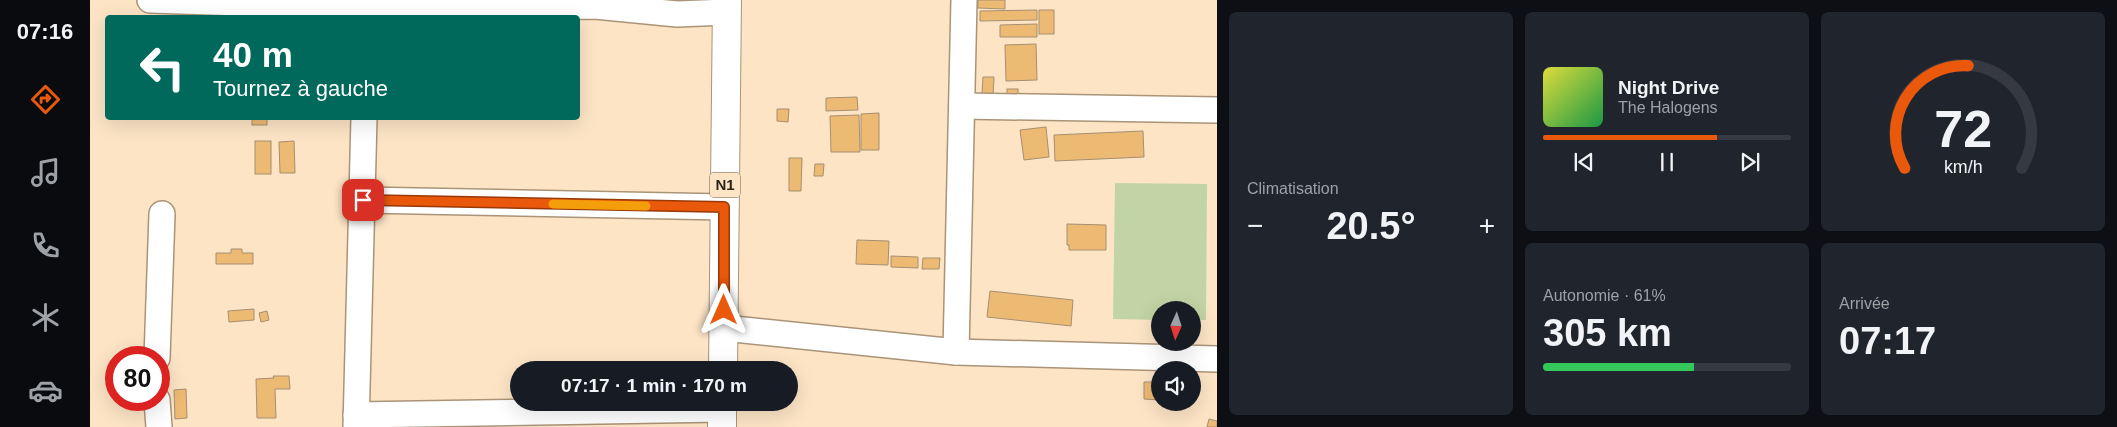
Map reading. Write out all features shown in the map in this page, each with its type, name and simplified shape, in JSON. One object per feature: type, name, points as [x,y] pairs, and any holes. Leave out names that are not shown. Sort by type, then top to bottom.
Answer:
[{"type":"highway","name":"N1","points":[[723,361],[727,6]]},
{"type":"street","points":[[150,0],[365,12],[595,6],[677,14],[727,6]]},
{"type":"street","points":[[956,352],[964,0]]},
{"type":"street","points":[[962,106],[1217,110]]},
{"type":"street","points":[[364,120],[356,421],[722,413]]},
{"type":"street","points":[[363,200],[724,207]]},
{"type":"street","points":[[157,346],[162,214]]},
{"type":"street","points":[[724,328],[956,352],[1217,359]]},
{"type":"street","points":[[158,411],[159,427]]},
{"type":"green space","points":[[1115,183],[1207,184],[1206,320],[1201,320],[1201,301],[1151,301],[1151,320],[1113,319]]},
{"type":"building","points":[[978,0],[1005,0],[1005,9],[978,8]]},
{"type":"building","points":[[1037,10],[1037,20],[980,21],[980,11]]},
{"type":"building","points":[[1039,10],[1054,10],[1054,34],[1039,34]]},
{"type":"building","points":[[1037,24],[1037,37],[1000,37],[1000,25]]},
{"type":"building","points":[[1036,44],[1037,80],[1006,81],[1005,45]]},
{"type":"building","points":[[983,77],[994,77],[993,95],[982,94]]},
{"type":"building","points":[[1007,89],[1018,89],[1018,96],[1007,96]]},
{"type":"building","points":[[857,97],[858,110],[826,111],[826,98]]},
{"type":"building","points":[[777,109],[789,109],[788,122],[777,121]]},
{"type":"building","points":[[879,113],[879,150],[861,150],[861,114]]},
{"type":"building","points":[[859,115],[860,152],[831,152],[830,116]]},
{"type":"building","points":[[252,120],[267,120],[267,125],[252,125]]},
{"type":"building","points":[[1046,127],[1049,157],[1024,160],[1020,130]]},
{"type":"building","points":[[1143,131],[1144,157],[1055,161],[1054,135]]},
{"type":"building","points":[[255,141],[271,141],[271,174],[255,174]]},
{"type":"building","points":[[294,141],[295,173],[280,173],[279,142]]},
{"type":"building","points":[[789,158],[802,158],[801,191],[789,191]]},
{"type":"building","points":[[815,164],[824,164],[823,176],[814,176]]},
{"type":"building","points":[[1067,224],[1106,225],[1106,250],[1069,250],[1069,245],[1067,245]]},
{"type":"building","points":[[857,240],[889,241],[888,265],[856,264]]},
{"type":"building","points":[[231,249],[242,249],[242,253],[253,253],[253,264],[216,264],[216,253],[231,253]]},
{"type":"building","points":[[891,256],[918,257],[918,268],[891,267]]},
{"type":"building","points":[[923,258],[940,258],[939,269],[922,269]]},
{"type":"building","points":[[990,291],[1073,300],[1071,326],[987,317]]},
{"type":"building","points":[[254,309],[254,320],[229,322],[228,311]]},
{"type":"building","points":[[267,311],[269,320],[261,322],[259,313]]},
{"type":"building","points":[[273,376],[289,376],[290,389],[275,389],[276,418],[257,418],[256,379],[274,378]]},
{"type":"building","points":[[1144,382],[1151,382],[1151,399],[1144,399]]},
{"type":"building","points":[[186,389],[187,418],[175,419],[174,390]]},
{"type":"building","points":[[1209,419],[1217,421],[1217,427],[1207,427]]},
{"type":"slow traffic","points":[[553,204],[646,206]]},
{"type":"route","points":[[363,200],[724,207],[724,310]]}]
